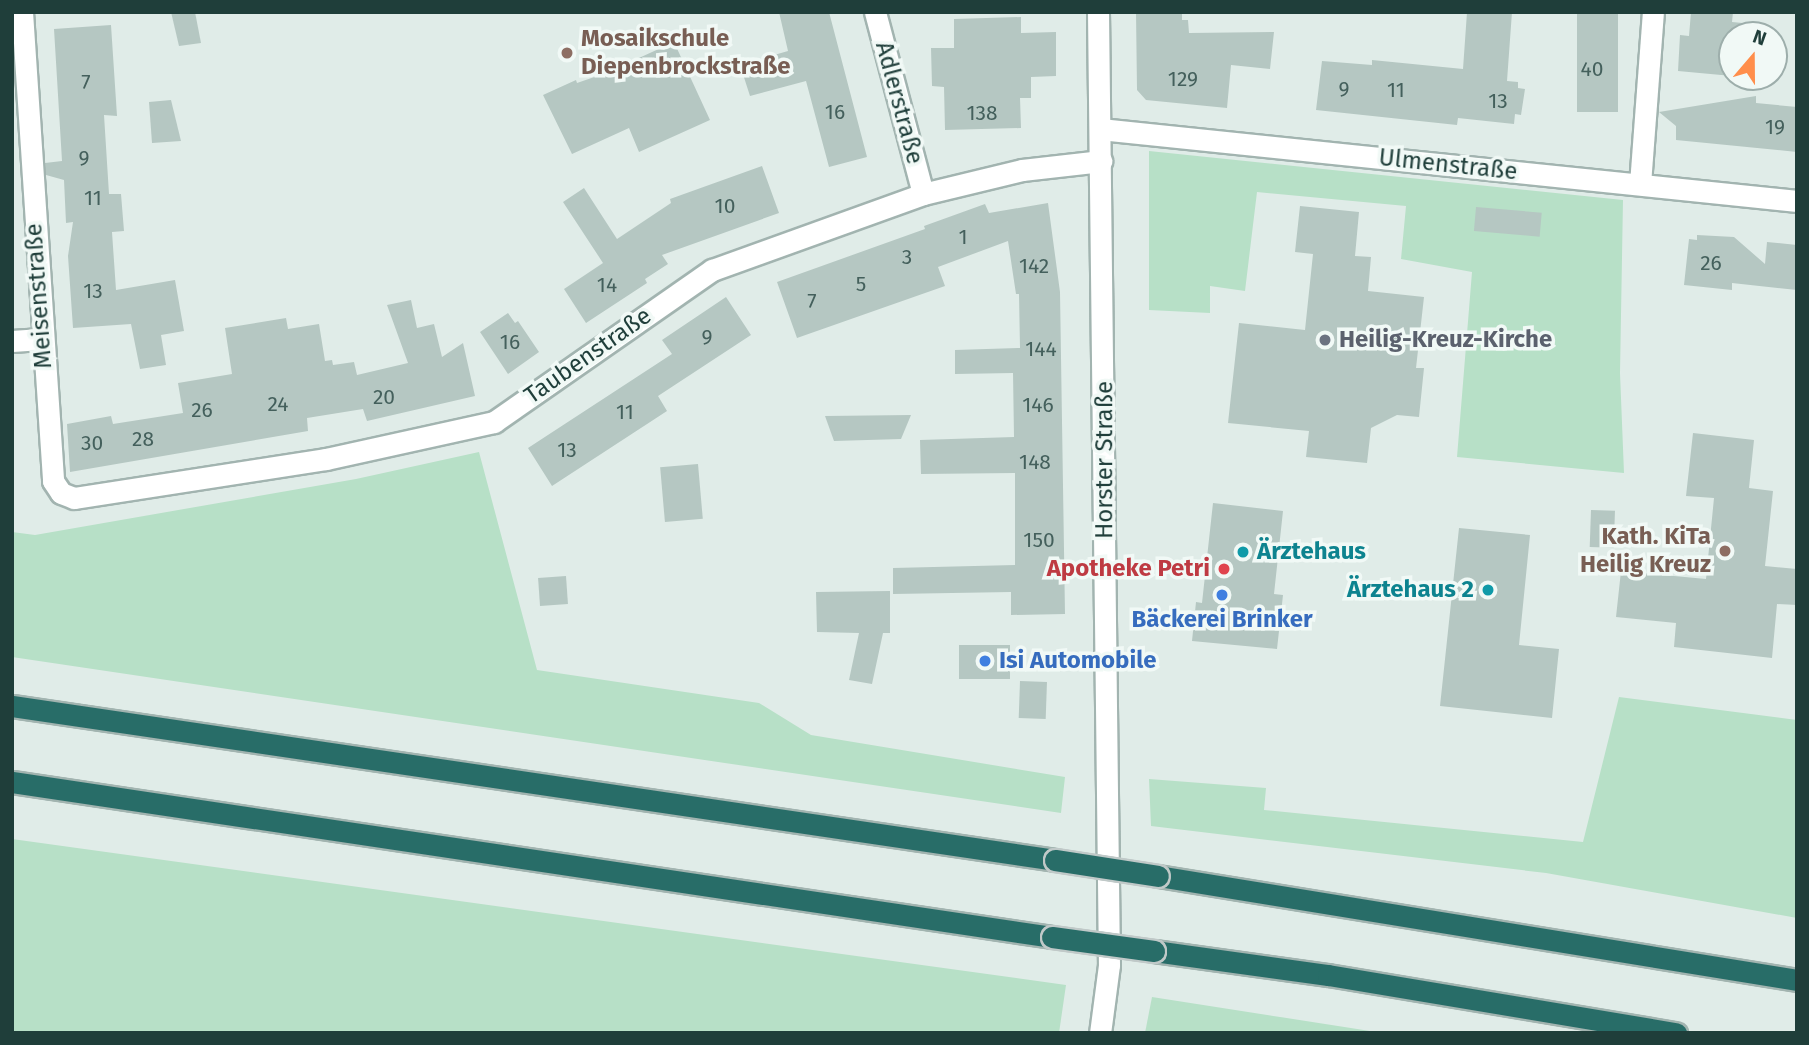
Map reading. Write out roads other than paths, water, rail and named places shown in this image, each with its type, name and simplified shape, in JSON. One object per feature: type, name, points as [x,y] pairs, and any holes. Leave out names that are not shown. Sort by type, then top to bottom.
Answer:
[{"type":"highway","points":[[12,706],[1055,860],[1797,980]]},
{"type":"highway","points":[[12,782],[1052,937],[1328,975],[1676,1033]]},
{"type":"street","name":"Meisenstraße","points":[[22,12],[41,339],[53,481],[61,494]]},
{"type":"street","name":"Adlerstraße","points":[[875,12],[923,194]]},
{"type":"street","name":"Horster Straße","points":[[1098,12],[1109,965],[1100,1033]]},
{"type":"street","points":[[1640,184],[1653,12]]},
{"type":"street","name":"Ulmenstraße","points":[[1100,129],[1797,201]]},
{"type":"street","name":"Taubenstraße","points":[[61,494],[84,499],[327,459],[494,422],[712,270],[923,194],[1022,170],[1101,161]]},
{"type":"street","points":[[12,341],[41,339]]},
{"type":"place","name":"Mosaikschule Diepenbrockstraße","points":[[567,53]]},
{"type":"place","name":"Heilig-Kreuz-Kirche","points":[[1325,340]]},
{"type":"place","name":"Kath. KiTa Heilig Kreuz","points":[[1725,551]]},
{"type":"place","name":"Ärztehaus","points":[[1243,552]]},
{"type":"place","name":"Apotheke Petri","points":[[1224,569]]},
{"type":"place","name":"Ärztehaus 2","points":[[1488,590]]},
{"type":"place","name":"Bäckerei Brinker","points":[[1222,595]]},
{"type":"place","name":"Isi Automobile","points":[[985,661]]}]
